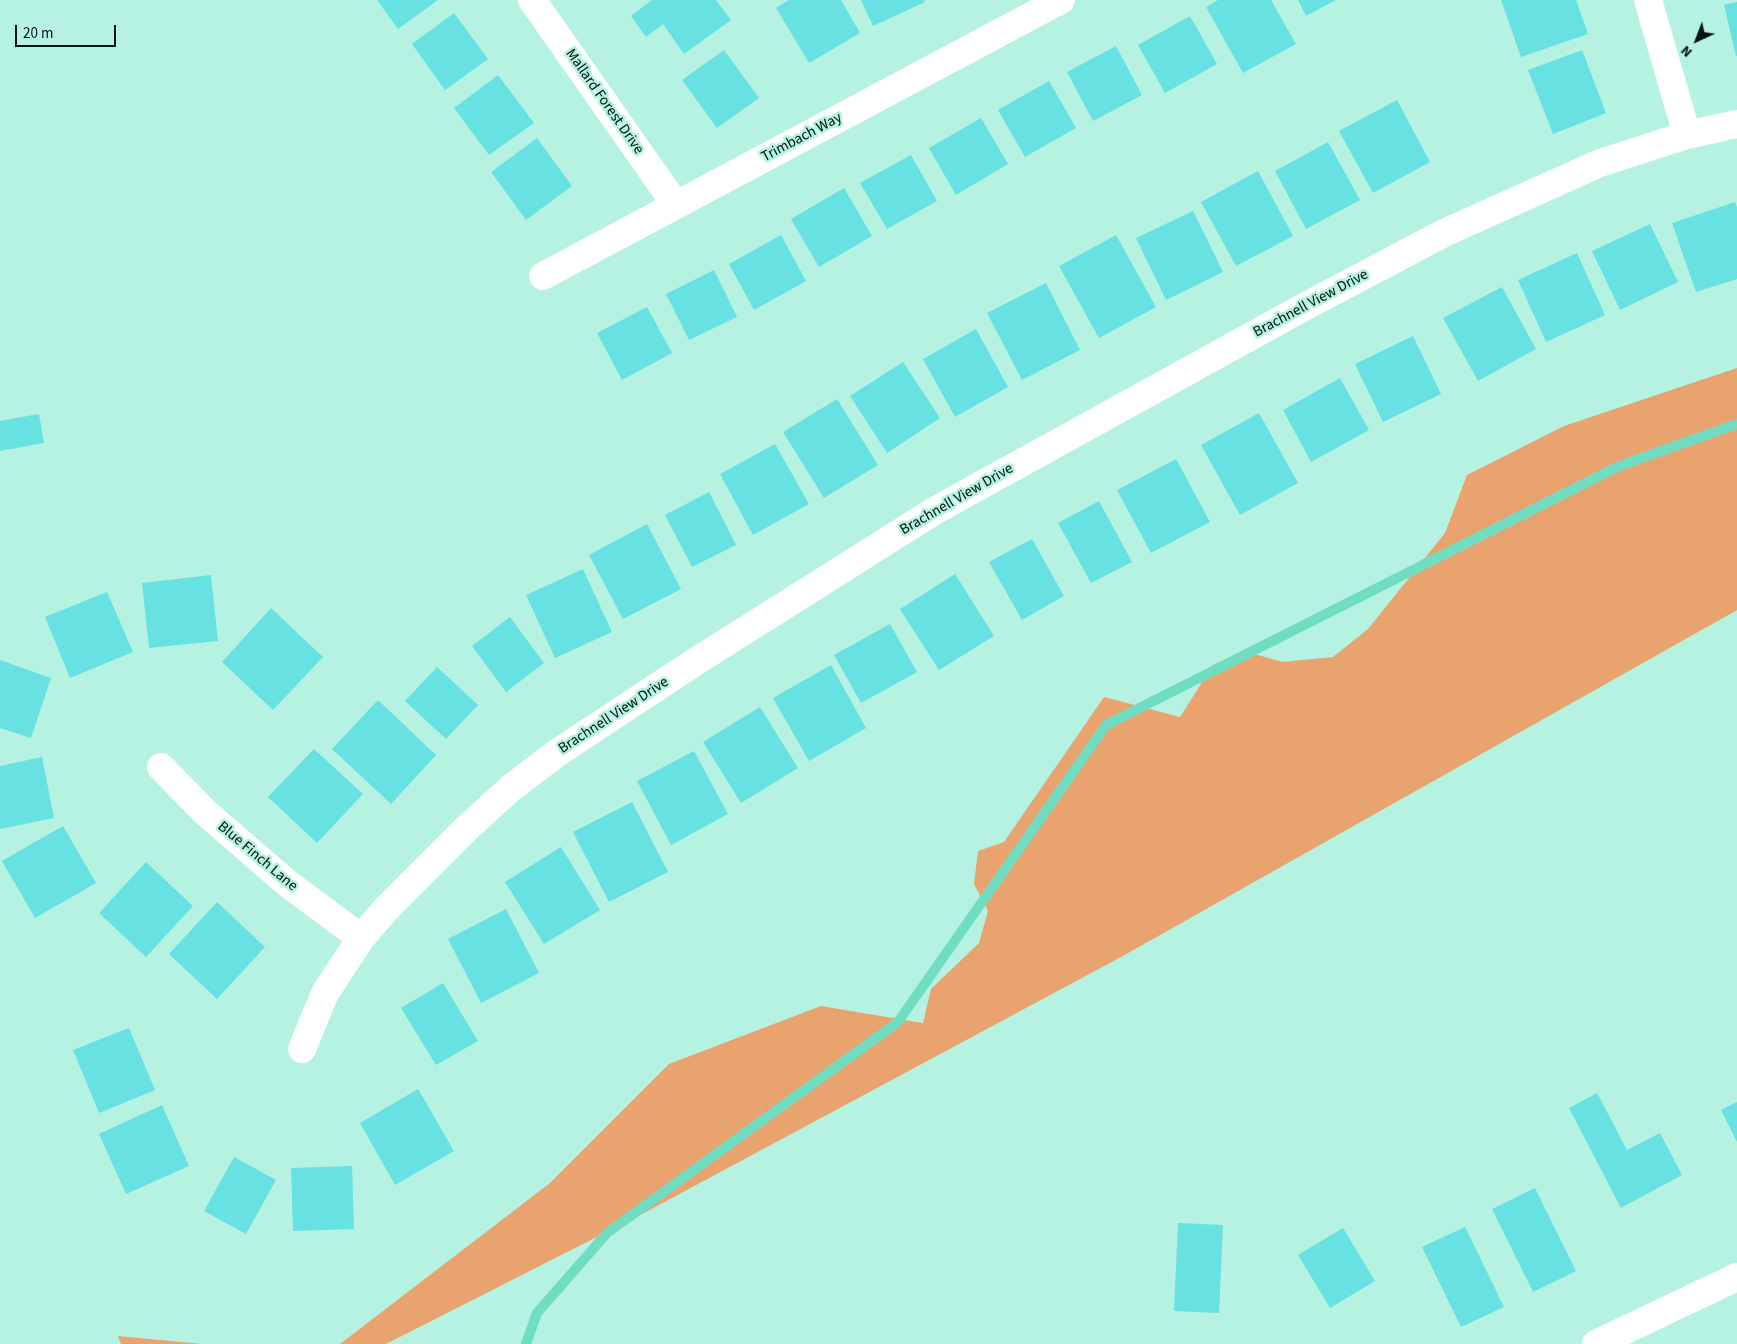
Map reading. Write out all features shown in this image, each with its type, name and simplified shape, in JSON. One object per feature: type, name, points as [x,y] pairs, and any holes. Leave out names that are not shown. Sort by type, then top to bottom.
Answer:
[{"type":"street","name":"Mallard Forest Drive","points":[[532,0],[676,205]]},
{"type":"street","name":"Trimbach Way","points":[[543,276],[1061,0]]},
{"type":"street","points":[[1648,0],[1687,135]]},
{"type":"street","name":"Brachnell View Drive","points":[[302,1049],[325,993],[361,938],[387,908],[466,829],[511,788],[557,753],[704,657],[936,510],[1304,307],[1444,233],[1600,164],[1687,135],[1737,124]]},
{"type":"street","name":"Blue Finch Lane","points":[[161,768],[205,812],[287,883],[361,938]]},
{"type":"street","points":[[1596,1344],[1737,1277]]},
{"type":"shaded area","points":[[1737,368],[1737,610],[1121,957],[644,1213],[386,1344],[340,1344],[550,1183],[669,1064],[821,1006],[923,1023],[931,989],[979,943],[988,911],[974,884],[978,851],[1004,842],[1104,697],[1180,717],[1213,665],[1248,652],[1282,662],[1333,657],[1368,629],[1445,533],[1467,475],[1564,426]]},
{"type":"shaded area","points":[[118,1336],[202,1344],[121,1344]]},
{"type":"building","points":[[377,0],[438,0],[398,29]]},
{"type":"building","points":[[652,0],[716,0],[731,20],[684,54],[663,24],[646,37],[631,16]]},
{"type":"building","points":[[789,0],[841,0],[860,33],[809,63],[776,8]]},
{"type":"building","points":[[861,0],[924,0],[925,2],[873,26]]},
{"type":"building","points":[[1218,0],[1271,0],[1296,44],[1243,73],[1206,7]]},
{"type":"building","points":[[1298,0],[1336,0],[1306,16]]},
{"type":"building","points":[[1501,0],[1576,0],[1588,34],[1521,57]]},
{"type":"building","points":[[1737,2],[1737,56],[1736,56],[1724,5]]},
{"type":"building","points":[[454,13],[488,59],[445,90],[412,44]]},
{"type":"building","points":[[1190,16],[1217,64],[1165,93],[1138,45]]},
{"type":"building","points":[[1116,46],[1142,95],[1093,121],[1067,72]]},
{"type":"building","points":[[724,50],[759,98],[717,128],[682,80]]},
{"type":"building","points":[[1582,50],[1606,113],[1553,134],[1528,70]]},
{"type":"building","points":[[498,75],[534,123],[489,155],[454,108]]},
{"type":"building","points":[[1049,81],[1076,128],[1025,157],[998,110]]},
{"type":"building","points":[[1397,100],[1430,162],[1373,193],[1339,131]]},
{"type":"building","points":[[981,118],[1008,164],[956,195],[929,148]]},
{"type":"building","points":[[537,138],[572,186],[526,220],[491,172]]},
{"type":"building","points":[[1328,142],[1360,200],[1306,229],[1275,171]]},
{"type":"building","points":[[911,155],[937,201],[887,229],[860,183]]},
{"type":"building","points":[[1258,171],[1293,236],[1236,266],[1201,202]]},
{"type":"building","points":[[844,188],[872,236],[819,267],[791,219]]},
{"type":"building","points":[[1735,202],[1737,207],[1737,279],[1696,292],[1672,223]]},
{"type":"building","points":[[1193,211],[1223,272],[1166,300],[1136,238]]},
{"type":"building","points":[[1650,224],[1678,282],[1620,310],[1592,251]]},
{"type":"building","points":[[781,235],[806,281],[754,310],[729,264]]},
{"type":"building","points":[[1116,235],[1156,307],[1099,338],[1059,266]]},
{"type":"building","points":[[1577,253],[1605,315],[1546,342],[1518,280]]},
{"type":"building","points":[[714,270],[737,317],[689,340],[666,294]]},
{"type":"building","points":[[1046,283],[1080,350],[1022,380],[987,313]]},
{"type":"building","points":[[1502,287],[1536,349],[1478,381],[1443,318]]},
{"type":"building","points":[[647,307],[672,353],[622,380],[597,333]]},
{"type":"building","points":[[976,329],[1008,387],[955,417],[923,359]]},
{"type":"building","points":[[1413,336],[1441,394],[1383,422],[1355,364]]},
{"type":"building","points":[[903,362],[940,418],[887,453],[850,396]]},
{"type":"building","points":[[1340,378],[1369,430],[1311,462],[1283,410]]},
{"type":"building","points":[[837,399],[878,465],[824,498],[783,432]]},
{"type":"building","points":[[1259,413],[1298,483],[1240,515],[1201,445]]},
{"type":"building","points":[[39,414],[44,443],[0,451],[0,421]]},
{"type":"building","points":[[775,444],[809,504],[753,535],[720,474]]},
{"type":"building","points":[[1176,459],[1210,522],[1151,553],[1117,490]]},
{"type":"building","points":[[709,492],[736,545],[692,567],[665,515]]},
{"type":"building","points":[[1099,501],[1132,562],[1091,583],[1058,523]]},
{"type":"building","points":[[647,524],[681,589],[623,619],[589,555]]},
{"type":"building","points":[[1032,539],[1064,596],[1022,620],[989,562]]},
{"type":"building","points":[[583,569],[612,632],[555,658],[526,595]]},
{"type":"building","points":[[955,574],[994,636],[939,670],[900,609]]},
{"type":"building","points":[[211,575],[218,641],[149,648],[142,583]]},
{"type":"building","points":[[107,592],[133,652],[70,678],[45,617]]},
{"type":"building","points":[[271,608],[323,657],[273,710],[222,662]]},
{"type":"building","points":[[510,617],[544,663],[506,692],[472,646]]},
{"type":"building","points":[[890,624],[917,672],[861,703],[834,655]]},
{"type":"building","points":[[0,660],[51,678],[31,738],[0,728]]},
{"type":"building","points":[[831,665],[866,728],[809,761],[773,698]]},
{"type":"building","points":[[437,667],[478,705],[446,739],[405,701]]},
{"type":"building","points":[[378,700],[436,755],[391,804],[332,749]]},
{"type":"building","points":[[760,707],[798,768],[741,803],[703,742]]},
{"type":"building","points":[[314,749],[363,794],[317,843],[268,797]]},
{"type":"building","points":[[694,751],[728,814],[671,845],[637,781]]},
{"type":"building","points":[[42,757],[54,818],[0,829],[0,766]]},
{"type":"building","points":[[632,802],[668,872],[609,902],[573,832]]},
{"type":"building","points":[[63,826],[96,883],[35,918],[2,861]]},
{"type":"building","points":[[561,847],[600,910],[544,944],[505,882]]},
{"type":"building","points":[[146,862],[193,906],[146,957],[99,913]]},
{"type":"building","points":[[217,902],[265,947],[217,999],[169,954]]},
{"type":"building","points":[[506,909],[539,973],[481,1003],[448,939]]},
{"type":"building","points":[[443,983],[478,1041],[436,1065],[401,1008]]},
{"type":"building","points":[[129,1028],[155,1090],[99,1113],[73,1050]]},
{"type":"building","points":[[418,1089],[454,1151],[395,1185],[360,1123]]},
{"type":"building","points":[[1597,1093],[1627,1150],[1660,1133],[1682,1175],[1621,1208],[1569,1108]]},
{"type":"building","points":[[1737,1102],[1737,1142],[1721,1110]]},
{"type":"building","points":[[162,1105],[189,1166],[126,1194],[99,1134]]},
{"type":"building","points":[[234,1157],[276,1180],[246,1234],[204,1211]]},
{"type":"building","points":[[352,1166],[354,1229],[293,1231],[291,1168]]},
{"type":"building","points":[[1535,1188],[1576,1271],[1533,1292],[1492,1209]]},
{"type":"building","points":[[1178,1223],[1223,1225],[1219,1313],[1174,1311]]},
{"type":"building","points":[[1465,1227],[1504,1307],[1461,1327],[1422,1247]]},
{"type":"building","points":[[1343,1228],[1375,1281],[1330,1308],[1298,1255]]},
{"type":"waterway","points":[[526,1344],[537,1313],[607,1233],[898,1022],[1106,725],[1619,466],[1737,424]]}]
